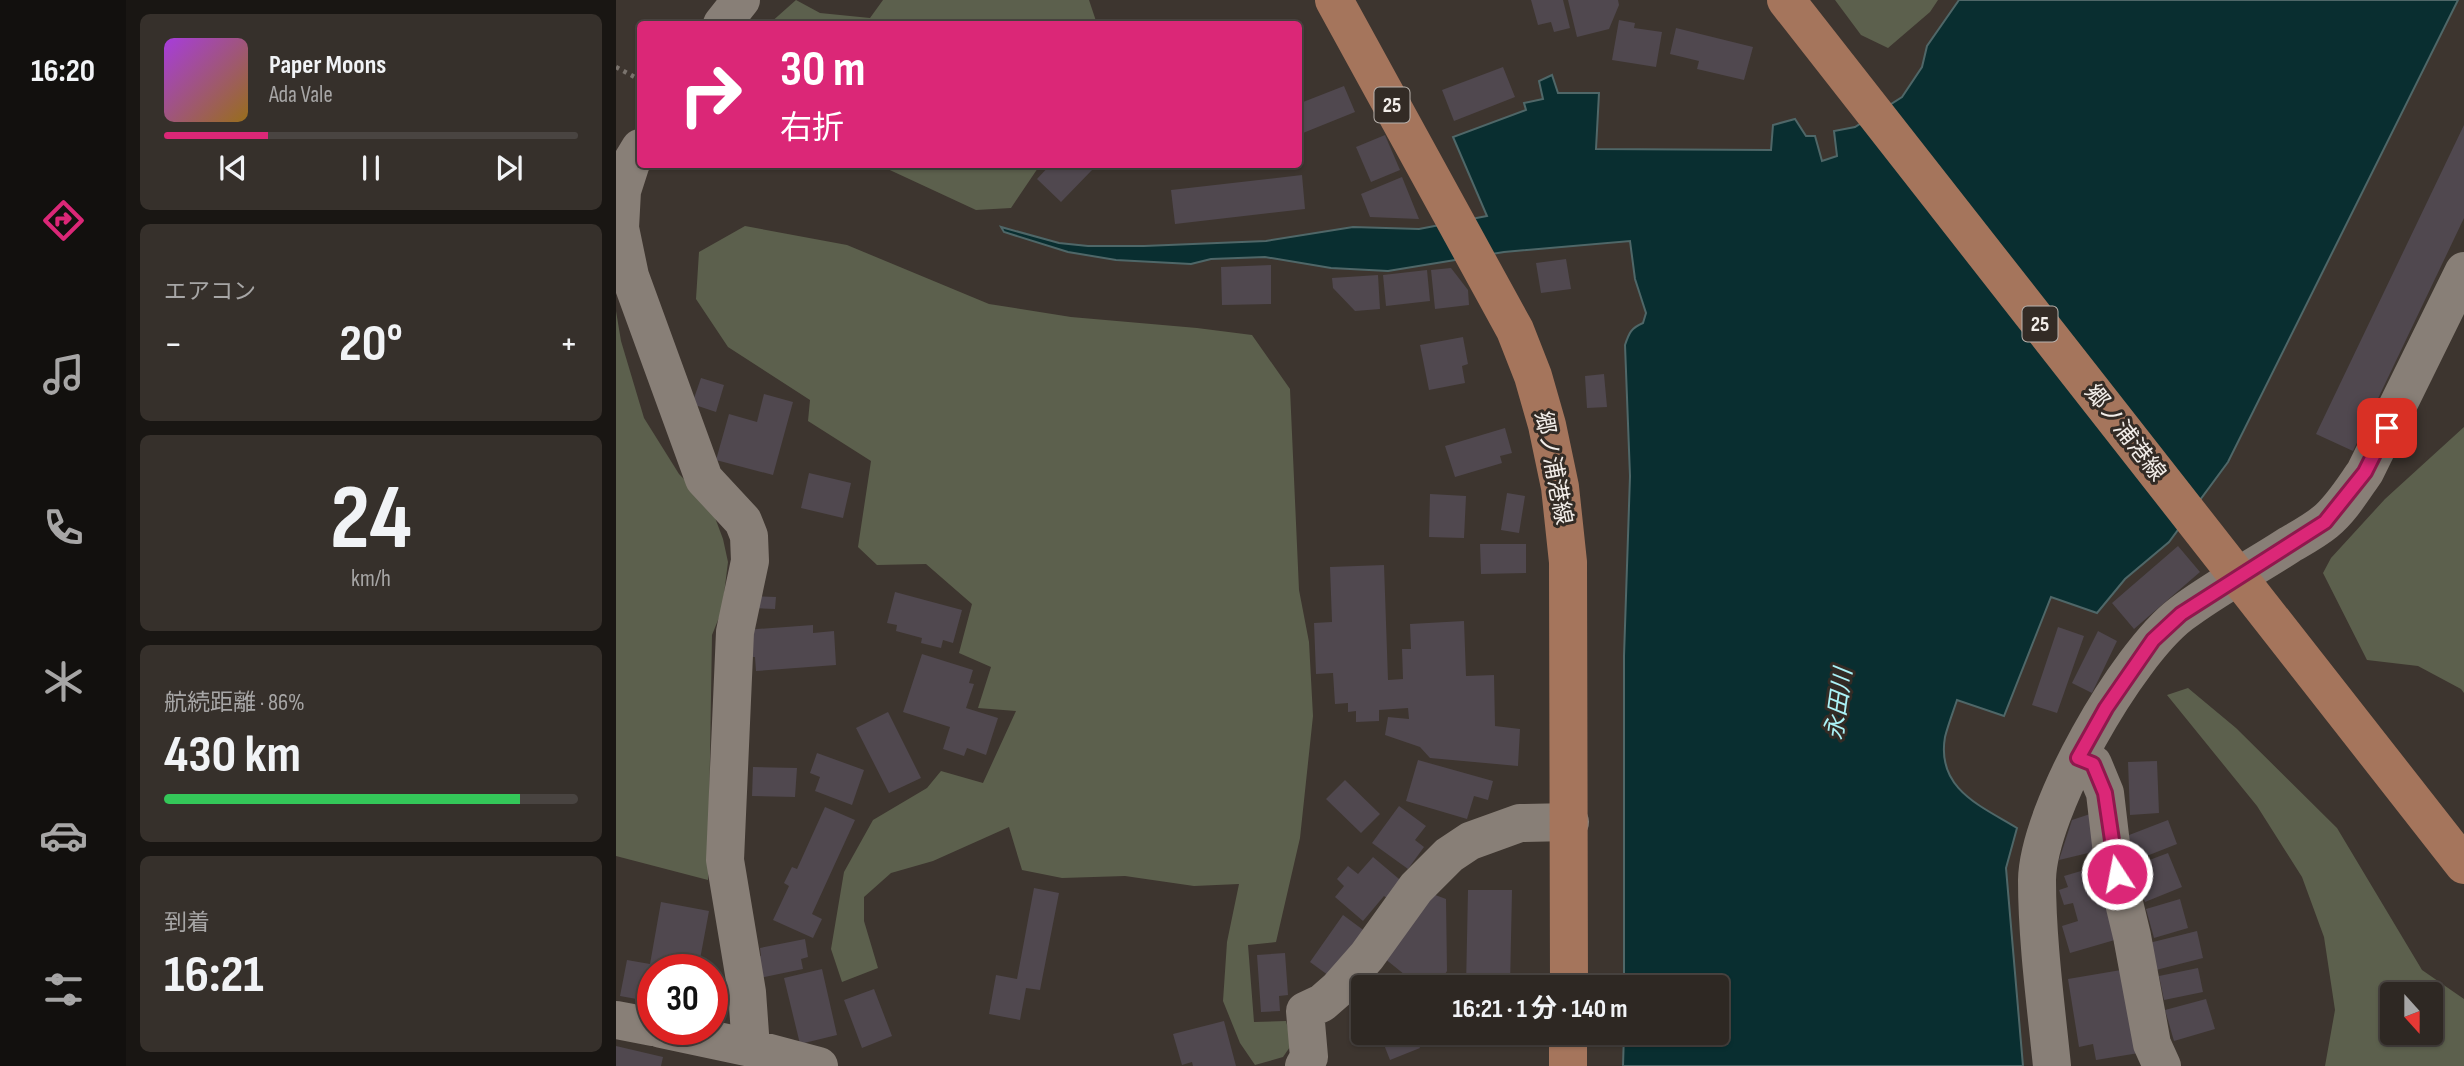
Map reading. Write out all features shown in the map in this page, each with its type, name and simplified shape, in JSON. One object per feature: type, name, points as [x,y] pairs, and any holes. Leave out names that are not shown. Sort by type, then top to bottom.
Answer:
[{"type":"main road","name":"郷ノ浦港線","points":[[1334,0],[1515,330],[1548,425],[1560,487],[1568,562],[1569,975]]},
{"type":"main road","name":"郷ノ浦港線","points":[[1794,10],[2464,865]]},
{"type":"main road","points":[[1568,1045],[1568,1066]]},
{"type":"street","points":[[724,21],[741,0]]},
{"type":"street","points":[[637,153],[622,191],[620,229],[630,276],[704,479],[743,521],[749,536],[750,561],[735,632],[725,860],[745,979],[751,1048]]},
{"type":"street","points":[[2052,1066],[2037,879],[2042,849],[2054,810],[2078,758],[2133,666],[2153,640],[2181,614],[2325,522],[2347,496],[2365,472],[2464,271]]},
{"type":"street","points":[[2078,758],[2093,764],[2105,793],[2112,853],[2132,936],[2152,1044],[2162,1066]]},
{"type":"street","points":[[1304,1066],[1308,1057],[1305,1012],[1322,1003],[1338,989],[1367,956],[1416,888],[1448,855],[1470,841],[1520,823],[1570,822]]},
{"type":"street","points":[[616,1020],[637,1024]]},
{"type":"street","points":[[728,1043],[811,1065]]},
{"type":"path","points":[[616,67],[637,78]]},
{"type":"green space","points":[[796,0],[820,13],[870,18],[883,0],[1089,0],[1096,21],[772,21]]},
{"type":"green space","points":[[1835,0],[1938,0],[1930,12],[1888,48],[1861,35]]},
{"type":"green space","points":[[885,168],[1038,168],[1011,208],[976,210]]},
{"type":"green space","points":[[745,226],[847,245],[989,304],[1071,317],[1252,335],[1290,389],[1299,590],[1309,642],[1313,716],[1300,838],[1276,942],[1248,945],[1254,1022],[1286,1021],[1292,1044],[1283,1057],[1255,1065],[1240,1043],[1223,1001],[1227,942],[1239,884],[1194,886],[1125,876],[1062,878],[1022,870],[1009,827],[933,861],[891,873],[864,897],[864,921],[878,968],[842,982],[831,949],[844,872],[873,820],[927,788],[941,771],[983,783],[1016,711],[978,708],[991,667],[959,653],[972,604],[926,564],[877,565],[858,547],[871,461],[808,421],[810,400],[728,347],[696,299],[699,252]]},
{"type":"green space","points":[[616,311],[621,341],[644,418],[679,474],[711,507],[728,562],[722,610],[712,635],[708,880],[616,856]]},
{"type":"green space","points":[[2464,427],[2464,693],[2418,666],[2367,660],[2323,573],[2331,558],[2385,499]]},
{"type":"green space","points":[[2188,688],[2236,728],[2337,828],[2422,970],[2439,982],[2380,982],[2380,1045],[2443,1045],[2443,984],[2464,999],[2464,1066],[2325,1066],[2335,1010],[2324,937],[2302,877],[2257,806],[2167,695]]},
{"type":"water","name":"永田川","points":[[1959,0],[2458,0],[2228,462],[2169,542],[2125,579],[2097,613],[2051,597],[2004,716],[1957,700],[1945,737],[1947,770],[1964,794],[2017,828],[2006,868],[2023,1066],[1623,1066],[1624,1045],[1729,1045],[1729,975],[1624,975],[1624,656],[1630,476],[1625,345],[1631,331],[1643,323],[1646,313],[1635,279],[1630,241],[1504,252],[1388,271],[1331,268],[1265,257],[1211,259],[1191,264],[1116,260],[1068,252],[1004,232],[1001,227],[1059,243],[1144,246],[1266,241],[1353,227],[1419,229],[1487,216],[1453,137],[1526,110],[1524,103],[1543,99],[1539,81],[1552,75],[1558,93],[1599,93],[1596,149],[1771,150],[1773,125],[1795,119],[1806,136],[1815,136],[1822,161],[1837,156],[1834,131],[1855,127],[1902,97],[1922,67],[1927,46]]},
{"type":"building","points":[[1531,0],[1563,0],[1570,28],[1554,32],[1551,22],[1538,25]]},
{"type":"building","points":[[1568,0],[1618,0],[1619,5],[1609,29],[1577,37]]},
{"type":"building","points":[[1619,20],[1635,23],[1634,28],[1662,32],[1656,67],[1612,60]]},
{"type":"building","points":[[1676,28],[1753,47],[1744,80],[1697,69],[1699,61],[1670,54]]},
{"type":"building","points":[[1503,67],[1515,97],[1454,121],[1442,90]]},
{"type":"building","points":[[1344,86],[1355,112],[1302,133],[1302,102]]},
{"type":"building","points":[[2464,125],[2464,218],[2353,451],[2316,434]]},
{"type":"building","points":[[1385,135],[1400,170],[1371,182],[1356,147]]},
{"type":"building","points":[[1047,168],[1093,169],[1061,202],[1037,179]]},
{"type":"building","points":[[1302,175],[1305,209],[1175,224],[1171,190]]},
{"type":"building","points":[[1402,177],[1419,219],[1370,217],[1361,194]]},
{"type":"building","points":[[1566,259],[1571,289],[1541,293],[1536,263]]},
{"type":"building","points":[[1271,265],[1271,304],[1222,305],[1221,267]]},
{"type":"building","points":[[1451,268],[1468,290],[1469,305],[1435,309],[1431,270]]},
{"type":"building","points":[[1427,270],[1430,301],[1386,306],[1383,275]]},
{"type":"building","points":[[1378,275],[1380,309],[1355,311],[1333,288],[1332,278]]},
{"type":"building","points":[[1463,337],[1468,364],[1462,366],[1465,383],[1429,390],[1420,345]]},
{"type":"building","points":[[1604,374],[1607,407],[1587,408],[1585,376]]},
{"type":"building","points":[[701,378],[724,385],[716,412],[692,404]]},
{"type":"building","points":[[764,394],[793,402],[773,475],[716,460],[729,414],[757,422]]},
{"type":"building","points":[[1505,428],[1512,453],[1500,456],[1502,463],[1455,477],[1445,446]]},
{"type":"building","points":[[809,473],[851,483],[843,518],[801,508]]},
{"type":"building","points":[[1507,493],[1525,496],[1519,533],[1501,530]]},
{"type":"building","points":[[1430,494],[1466,496],[1464,538],[1429,537]]},
{"type":"building","points":[[1480,544],[1526,544],[1526,573],[1481,574]]},
{"type":"building","points":[[2178,546],[2200,572],[2134,629],[2112,603]]},
{"type":"building","points":[[1384,565],[1388,680],[1403,679],[1402,649],[1411,649],[1410,624],[1464,621],[1466,676],[1494,675],[1495,726],[1520,729],[1518,766],[1430,758],[1420,747],[1385,735],[1388,717],[1409,719],[1408,708],[1379,710],[1379,721],[1356,722],[1356,711],[1348,712],[1348,703],[1335,704],[1333,673],[1316,674],[1314,623],[1332,622],[1330,567]]},
{"type":"building","points":[[895,592],[962,610],[953,643],[943,640],[941,648],[921,643],[922,638],[896,631],[897,625],[887,623]]},
{"type":"building","points":[[752,596],[776,597],[775,609],[751,608]]},
{"type":"building","points":[[813,625],[813,633],[834,631],[836,665],[756,671],[755,657],[747,657],[744,630]]},
{"type":"building","points":[[2058,627],[2084,636],[2057,713],[2032,705]]},
{"type":"building","points":[[2098,631],[2117,641],[2092,693],[2072,683]]},
{"type":"building","points":[[922,654],[973,670],[969,683],[974,684],[966,708],[998,718],[986,755],[967,748],[964,756],[943,749],[950,727],[903,712]]},
{"type":"building","points":[[888,712],[921,778],[889,793],[856,728]]},
{"type":"building","points":[[817,753],[864,770],[852,805],[815,791],[820,777],[810,773]]},
{"type":"building","points":[[1418,760],[1493,781],[1488,800],[1474,796],[1467,819],[1406,801]]},
{"type":"building","points":[[2157,761],[2159,813],[2130,815],[2128,762]]},
{"type":"building","points":[[753,767],[797,768],[795,797],[752,796]]},
{"type":"building","points":[[1345,780],[1380,814],[1361,833],[1326,799]]},
{"type":"building","points":[[1399,806],[1426,826],[1415,840],[1424,847],[1408,869],[1372,843]]},
{"type":"building","points":[[825,807],[855,820],[812,914],[822,919],[813,938],[773,920],[789,886],[784,883],[792,867],[797,869]]},
{"type":"building","points":[[2096,812],[2105,849],[2059,860],[2072,820]]},
{"type":"building","points":[[2168,820],[2177,844],[2134,861],[2124,837]]},
{"type":"building","points":[[2168,853],[2182,887],[2145,902],[2131,867]]},
{"type":"building","points":[[1373,857],[1405,884],[1391,901],[1384,896],[1363,921],[1335,897],[1344,886],[1337,879],[1348,866],[1358,874]]},
{"type":"building","points":[[2105,864],[2125,937],[2070,953],[2062,926],[2078,921],[2073,903],[2064,905],[2059,890],[2068,887],[2064,876]]},
{"type":"building","points":[[1034,888],[1059,893],[1040,990],[1026,988],[1020,1020],[989,1014],[996,975],[1017,979]]},
{"type":"building","points":[[1468,890],[1512,890],[1510,975],[1466,975]]},
{"type":"building","points":[[1430,893],[1446,899],[1447,971],[1444,975],[1405,975],[1384,958]]},
{"type":"building","points":[[2180,899],[2188,928],[2154,938],[2146,909]]},
{"type":"building","points":[[661,902],[709,911],[701,954],[652,954]]},
{"type":"building","points":[[1343,915],[1366,932],[1332,978],[1310,962]]},
{"type":"building","points":[[2197,931],[2203,958],[2156,970],[2149,943]]},
{"type":"building","points":[[805,939],[808,957],[801,959],[803,969],[760,978],[756,957],[761,956],[760,948]]},
{"type":"building","points":[[1285,953],[1288,995],[1279,996],[1280,1011],[1261,1012],[1257,955]]},
{"type":"building","points":[[627,960],[637,962],[637,999],[620,996]]},
{"type":"building","points":[[2198,968],[2203,992],[2164,1000],[2159,976]]},
{"type":"building","points":[[822,969],[837,1035],[800,1044],[784,978]]},
{"type":"building","points":[[2121,970],[2145,1052],[2096,1060],[2093,1044],[2079,1047],[2068,979]]},
{"type":"building","points":[[874,989],[892,1036],[862,1048],[844,1000]]},
{"type":"building","points":[[2206,999],[2215,1029],[2174,1041],[2165,1010]]},
{"type":"building","points":[[1224,1021],[1236,1066],[1193,1066],[1192,1062],[1182,1065],[1173,1034]]},
{"type":"building","points":[[1384,1045],[1419,1045],[1420,1048],[1390,1060]]},
{"type":"building","points":[[616,1046],[663,1057],[661,1066],[616,1066]]},
{"type":"route","points":[[2117,874],[2105,793],[2093,764],[2078,758],[2093,729],[2133,666],[2153,640],[2181,614],[2325,522],[2365,472],[2387,428]]}]
